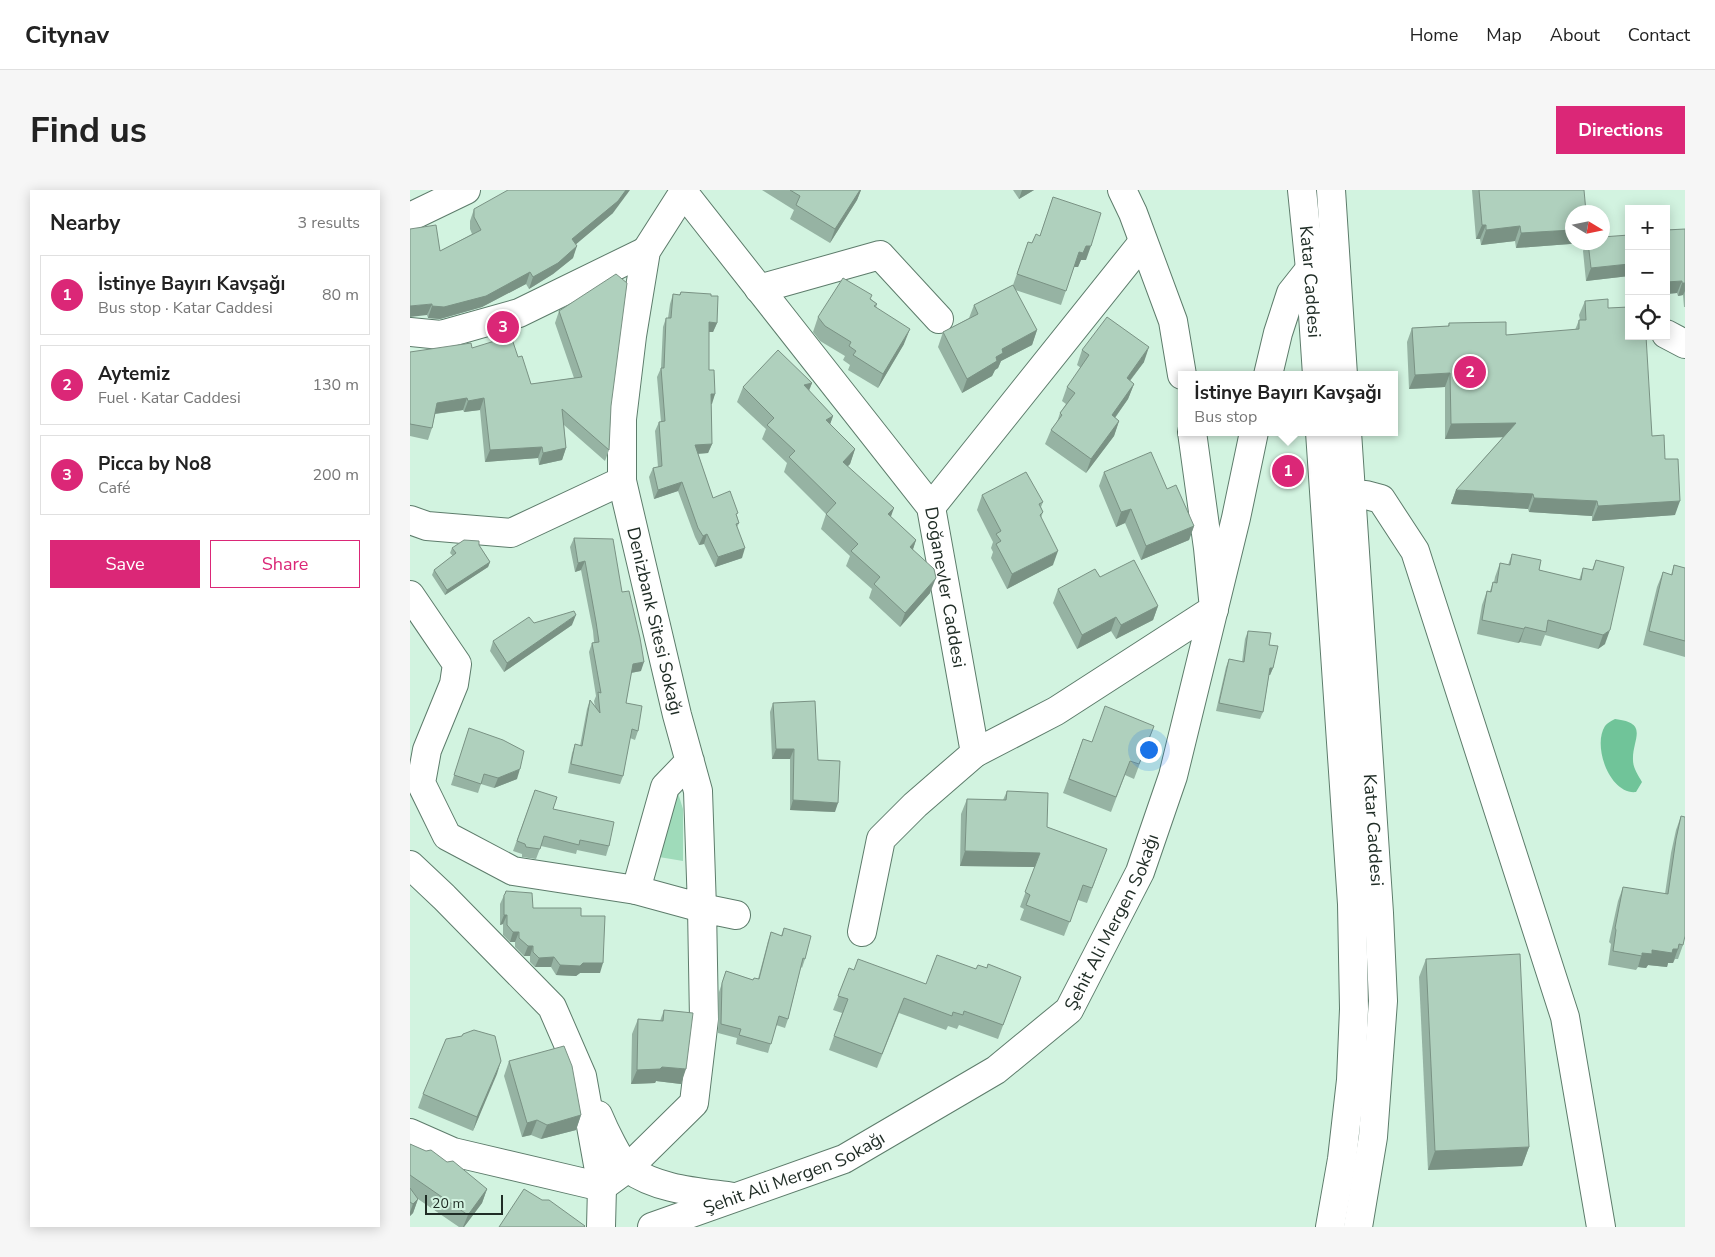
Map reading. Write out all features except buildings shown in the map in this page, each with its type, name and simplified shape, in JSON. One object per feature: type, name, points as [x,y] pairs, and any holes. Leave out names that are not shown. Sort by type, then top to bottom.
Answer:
[{"type":"street","points":[[410,217],[466,190]]},
{"type":"street","points":[[1122,190],[1133,213],[1173,321],[1181,371]]},
{"type":"street","name":"Katar Caddesi","points":[[1302,190],[1310,269],[1317,371]]},
{"type":"street","name":"Katar Caddesi","points":[[1331,190],[1344,371]]},
{"type":"street","points":[[410,332],[441,335],[519,312],[646,251],[684,192]]},
{"type":"street","name":"Doğanevler Caddesi","points":[[684,192],[758,289],[931,507],[976,753]]},
{"type":"street","points":[[931,507],[1143,242]]},
{"type":"street","name":"Denizbank Sitesi Sokağı","points":[[602,1187],[628,1168],[694,1103],[704,1019],[698,791],[677,715],[622,481],[622,419],[632,336],[646,251]]},
{"type":"street","points":[[758,289],[880,255],[939,319]]},
{"type":"street","points":[[1269,371],[1290,293],[1310,269]]},
{"type":"street","points":[[1670,336],[1685,344]]},
{"type":"street","points":[[862,932],[881,839],[915,805],[976,753],[1056,711],[1214,609],[1208,548],[1193,436]]},
{"type":"street","name":"Şehit Ali Mergen Sokağı","points":[[652,1227],[844,1159],[996,1070],[1069,1010],[1140,872],[1174,776],[1236,518],[1253,436]]},
{"type":"street","name":"Katar Caddesi","points":[[1320,436],[1352,904],[1354,1010],[1351,1080],[1342,1159],[1330,1227]]},
{"type":"street","name":"Katar Caddesi","points":[[1347,436],[1380,913],[1383,1001],[1373,1137],[1358,1227]]},
{"type":"street","points":[[410,520],[427,526],[511,533],[622,481]]},
{"type":"street","points":[[1325,498],[1366,495],[1381,499],[1415,551],[1565,1017],[1601,1227]]},
{"type":"street","points":[[410,595],[457,664],[454,684],[427,750],[421,783],[448,836],[513,871],[636,890],[736,915]]},
{"type":"street","points":[[636,890],[664,787],[690,761]]},
{"type":"street","points":[[410,865],[552,1007],[606,1134],[628,1168],[662,1186],[736,1198]]},
{"type":"street","points":[[582,1076],[602,1187],[600,1227]]},
{"type":"street","points":[[410,1133],[453,1152],[602,1187]]},
{"type":"street","points":[[705,1227],[736,1198]]},
{"type":"shaded area","points":[[1615,719],[1626,721],[1636,728],[1633,763],[1642,782],[1636,792],[1627,791],[1618,786],[1611,778],[1602,756],[1602,735],[1606,725]]},
{"type":"shaded area","points":[[677,790],[683,809],[683,861],[653,856]]},
{"type":"place","name":"Picca by No8","points":[[503,327]]},
{"type":"place","name":"Aytemiz","points":[[1470,372]]},
{"type":"place","name":"İstinye Bayırı Kavşağı","points":[[1288,471]]}]
